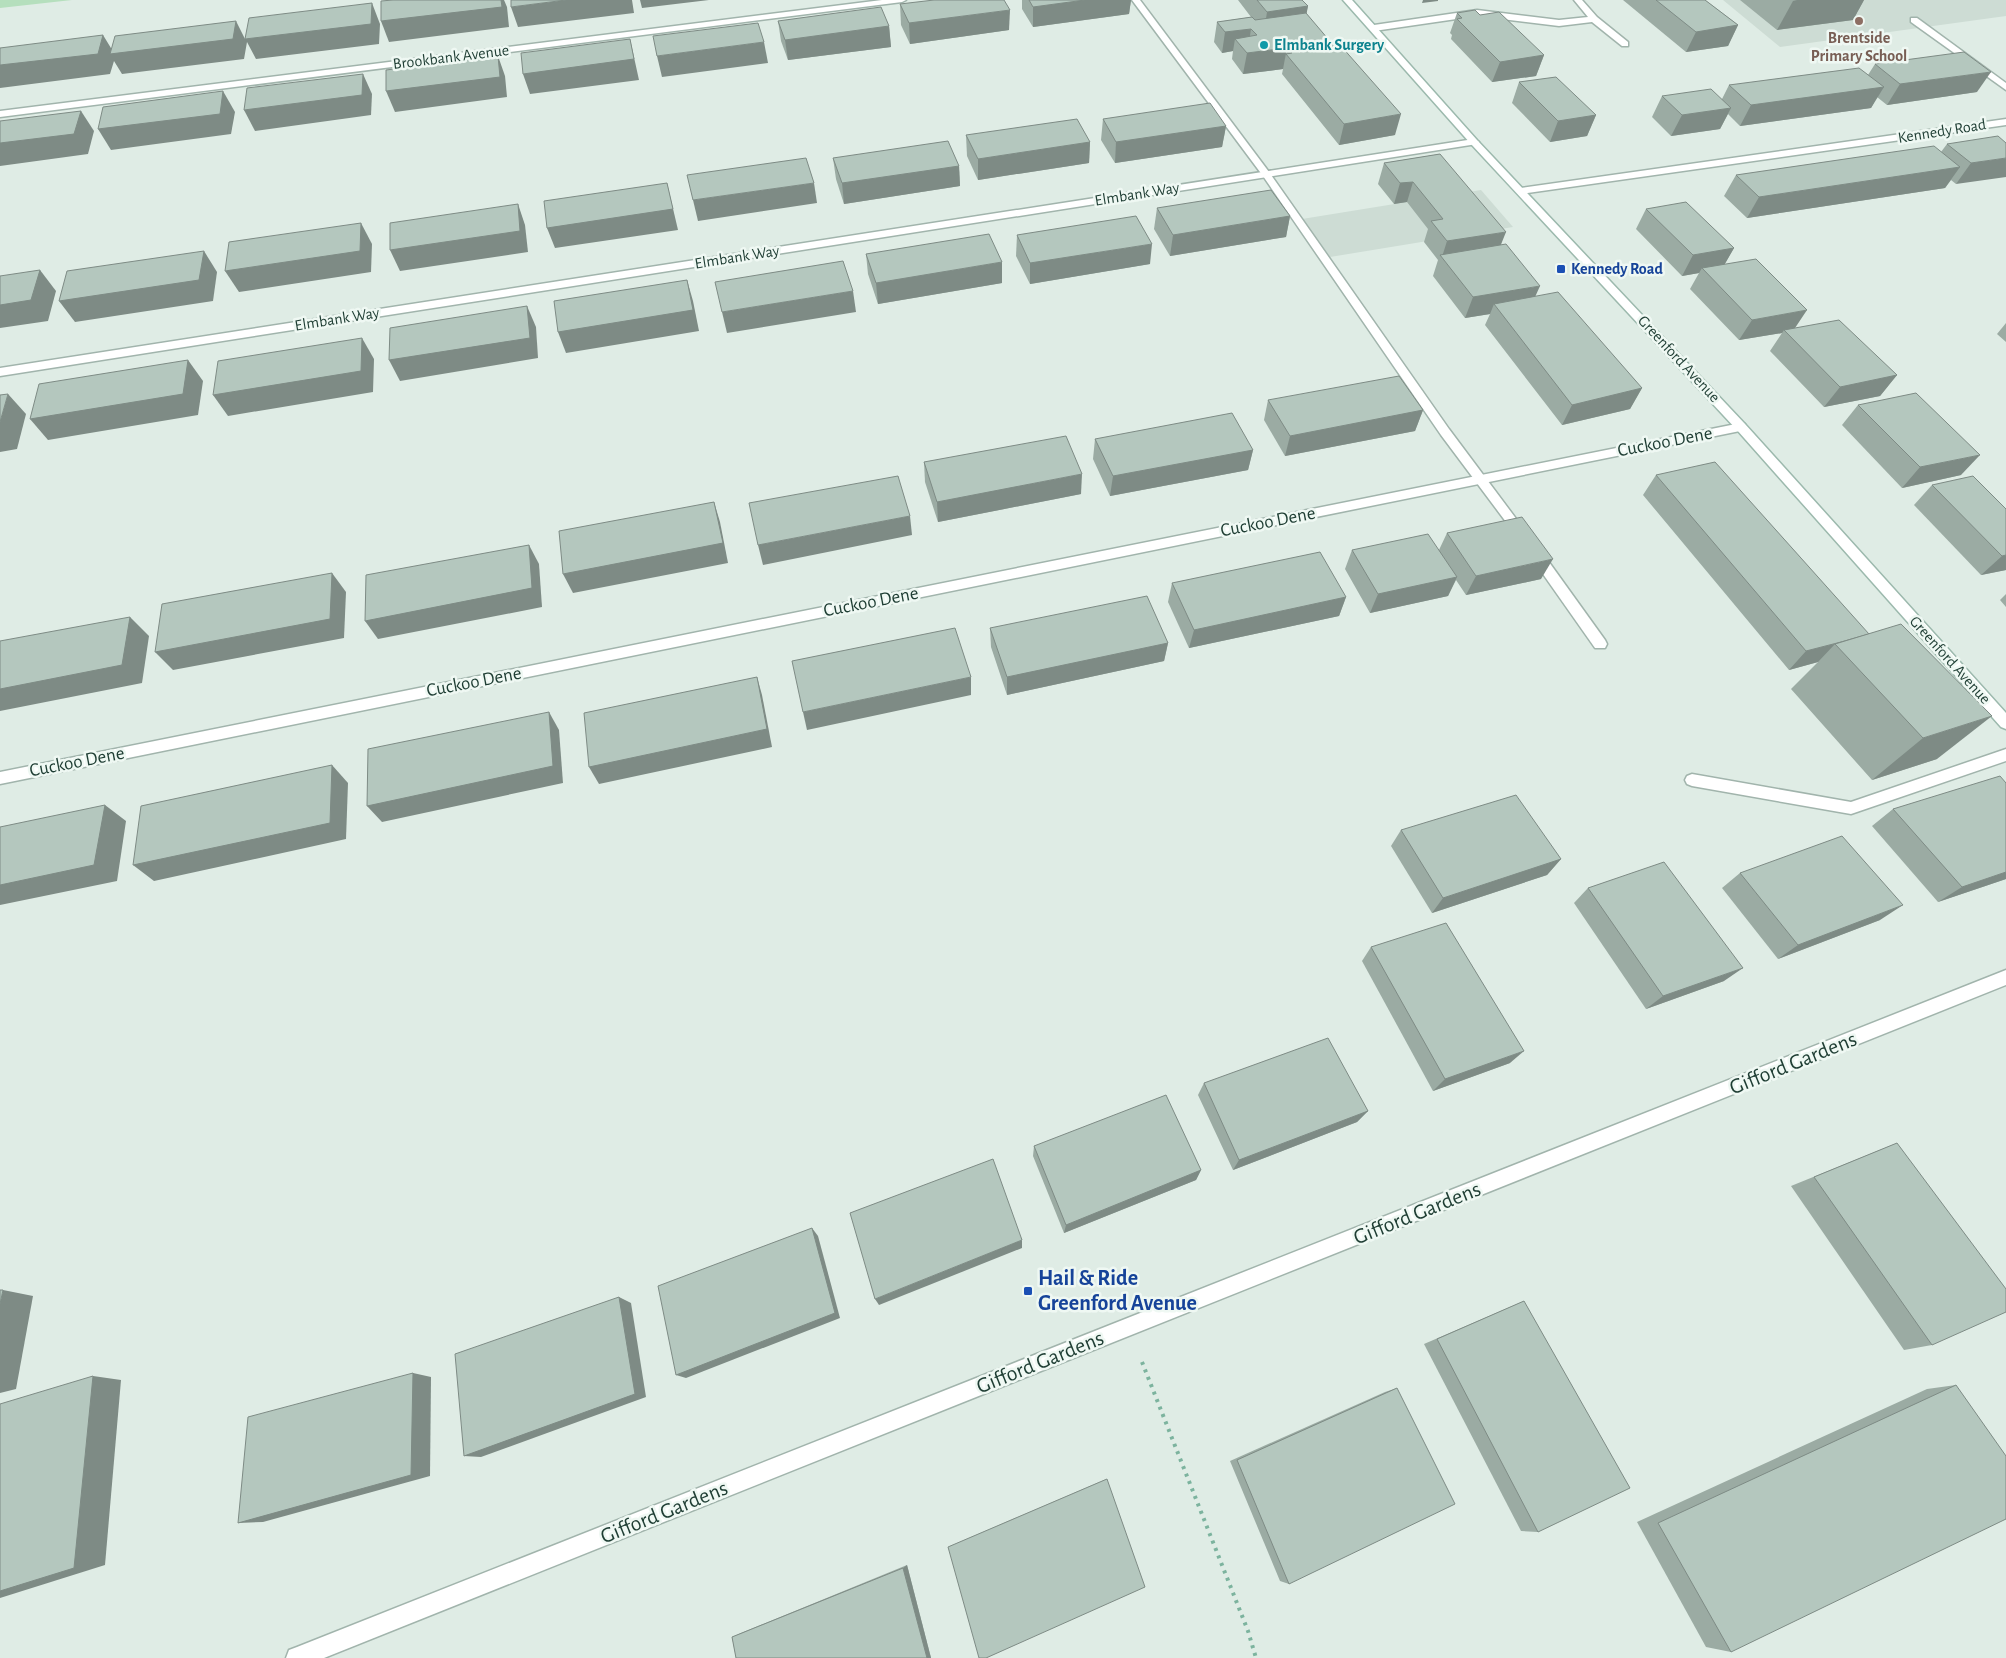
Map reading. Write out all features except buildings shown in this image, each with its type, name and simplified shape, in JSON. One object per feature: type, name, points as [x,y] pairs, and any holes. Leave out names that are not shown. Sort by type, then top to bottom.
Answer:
[{"type":"street","name":"Brookbank Avenue","points":[[0,114],[902,0]]},
{"type":"street","points":[[1136,0],[1266,174],[1445,432],[1600,644]]},
{"type":"street","name":"Greenford Avenue","points":[[1347,0],[1474,142],[1741,426],[2006,722]]},
{"type":"street","points":[[1578,0],[1594,19],[1625,44]]},
{"type":"street","points":[[1374,28],[1477,13],[1559,23],[1594,19]]},
{"type":"street","points":[[1914,20],[2006,87]]},
{"type":"street","name":"Kennedy Road","points":[[1521,191],[2006,122]]},
{"type":"street","name":"Elmbank Way","points":[[0,372],[1474,142]]},
{"type":"street","name":"Cuckoo Dene","points":[[0,778],[1741,426]]},
{"type":"street","points":[[1692,780],[1851,808],[2006,755]]},
{"type":"street","name":"Gifford Gardens","points":[[297,1658],[2006,977]]},
{"type":"path","points":[[1128,1327],[1248,1631],[1256,1658]]},
{"type":"shaded area","name":"Brentside Primary School","points":[[1723,0],[2006,0],[2006,16],[1780,47]]},
{"type":"shaded area","points":[[1481,190],[1513,227],[1330,257],[1302,219]]},
{"type":"green space","points":[[0,0],[72,0],[0,8]]},
{"type":"place","name":"Brentside Primary School","points":[[1859,21]]},
{"type":"place","name":"Elmbank Surgery","points":[[1264,45]]},
{"type":"place","name":"Kennedy Road","points":[[1561,269]]},
{"type":"place","name":"Hail & Ride Greenford Avenue","points":[[1028,1291]]}]
